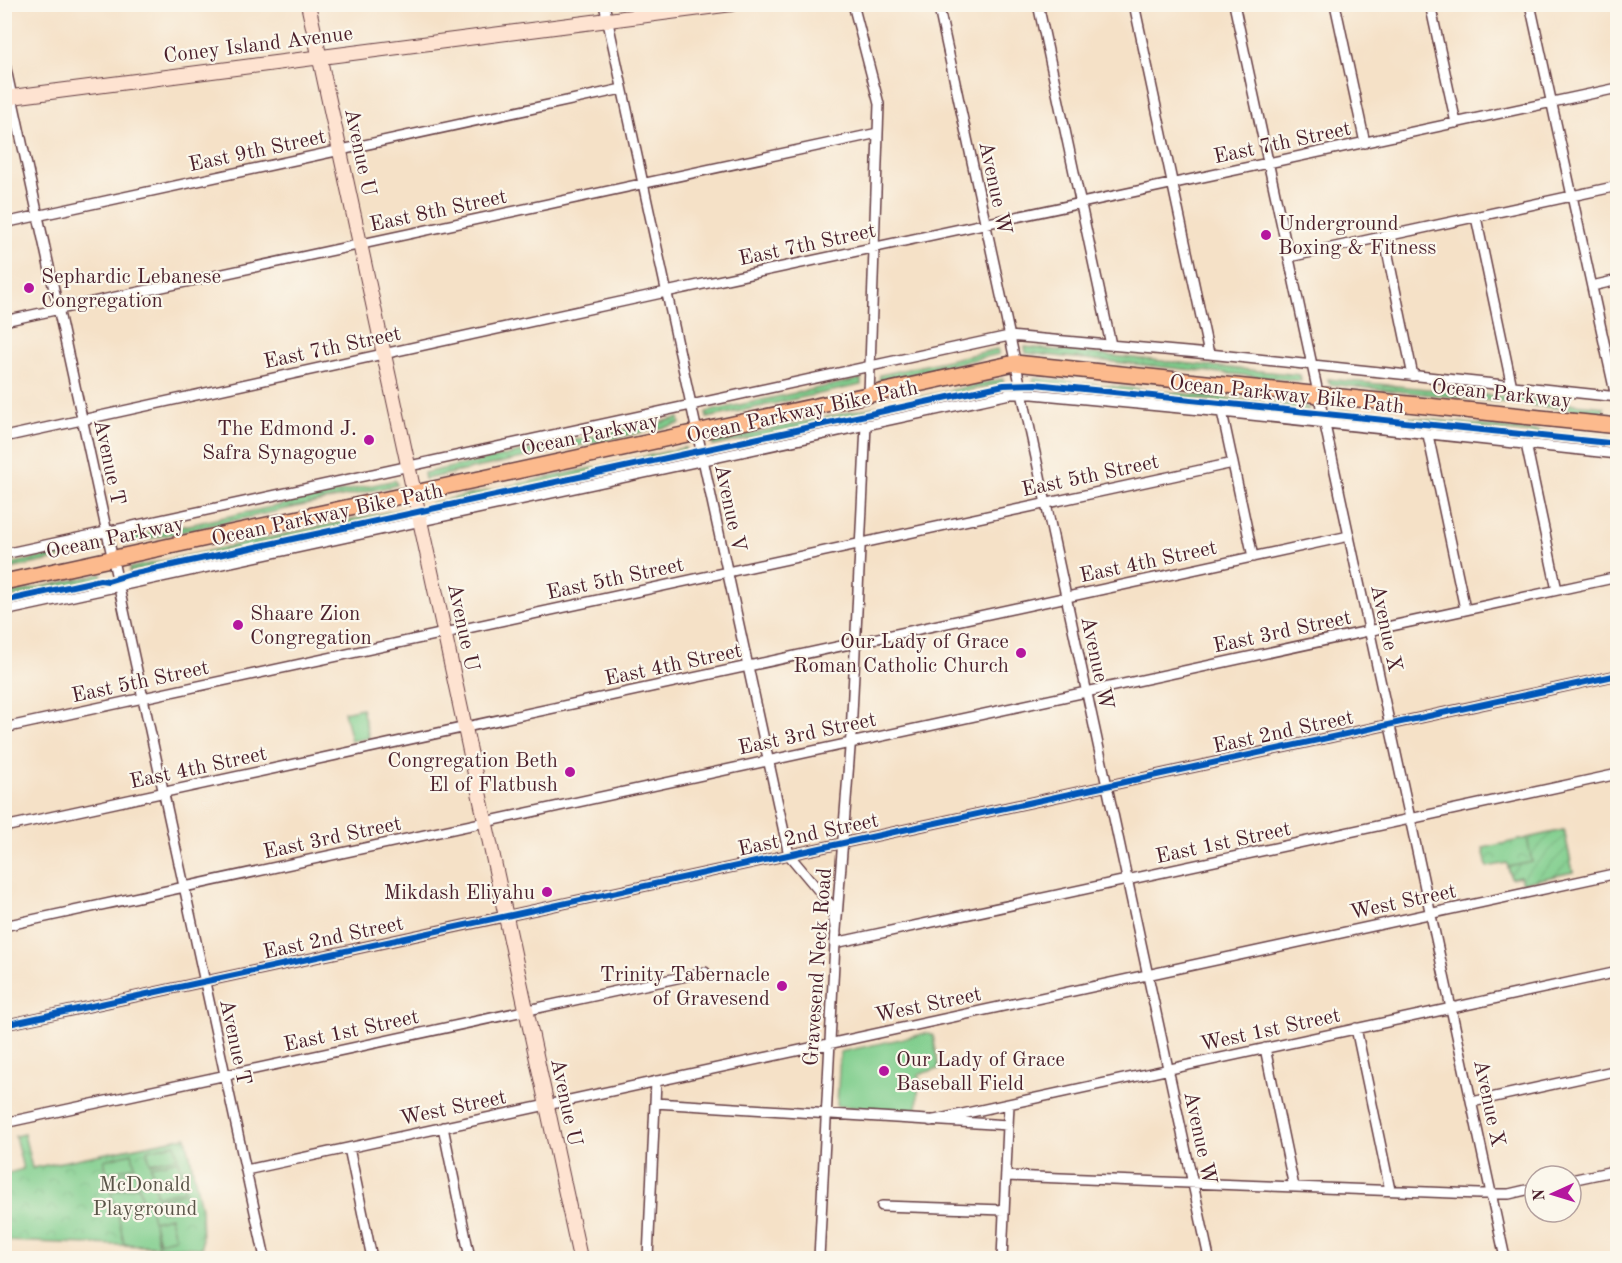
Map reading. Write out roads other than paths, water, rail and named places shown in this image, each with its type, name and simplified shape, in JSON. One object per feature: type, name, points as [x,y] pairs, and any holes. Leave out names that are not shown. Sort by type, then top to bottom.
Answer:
[{"type":"main road","name":"Avenue U","points":[[308,4],[580,1258]]},
{"type":"main road","name":"Coney Island Avenue","points":[[8,97],[732,4]]},
{"type":"main road","name":"Ocean Parkway","points":[[4,582],[1015,363],[1617,426]]},
{"type":"street","name":"Avenue V","points":[[604,4],[789,855],[830,903],[836,939]]},
{"type":"street","points":[[853,4],[879,104],[869,395]]},
{"type":"street","name":"Avenue W","points":[[938,4],[1209,1258]]},
{"type":"street","points":[[1038,4],[1111,345]]},
{"type":"street","points":[[1134,4],[1209,354]]},
{"type":"street","name":"Avenue X","points":[[1234,4],[1505,1258]]},
{"type":"street","points":[[1335,4],[1365,142]]},
{"type":"street","points":[[1430,4],[1456,123]]},
{"type":"street","points":[[1530,4],[1617,400]]},
{"type":"street","name":"Avenue T","points":[[4,60],[8,97],[59,310],[265,1258]]},
{"type":"street","name":"East 7th Street","points":[[4,437],[1617,88]]},
{"type":"street","name":"East 9th Street","points":[[4,223],[622,89]]},
{"type":"street","name":"East 8th Street","points":[[4,321],[878,133]]},
{"type":"street","points":[[1289,257],[1617,186]]},
{"type":"street","points":[[1476,217],[1512,387]]},
{"type":"street","points":[[1384,236],[1413,376]]},
{"type":"street","points":[[1592,286],[1617,280]]},
{"type":"street","name":"Ocean Parkway","points":[[4,554],[1009,336],[1209,354],[1617,400]]},
{"type":"street","points":[[4,611],[1010,394],[1222,412],[1617,454]]},
{"type":"street","points":[[1222,412],[1253,557]]},
{"type":"street","name":"Gravesend Neck Road","points":[[819,1258],[836,939],[850,742],[866,425]]},
{"type":"street","points":[[1428,435],[1465,609]]},
{"type":"street","points":[[1526,444],[1557,590]]},
{"type":"street","name":"East 5th Street","points":[[4,728],[1233,463]]},
{"type":"street","name":"East 4th Street","points":[[4,827],[1349,536]]},
{"type":"street","name":"East 3rd Street","points":[[4,926],[1617,577]]},
{"type":"street","name":"East 2nd Street","points":[[4,1025],[1617,675]]},
{"type":"street","name":"East 1st Street","points":[[836,939],[1127,881],[1617,774]]},
{"type":"street","name":"West Street","points":[[246,1170],[1617,873]]},
{"type":"street","name":"East 1st Street","points":[[4,1123],[705,972]]},
{"type":"street","name":"West 1st Street","points":[[930,1121],[1617,972]]},
{"type":"street","points":[[1356,1028],[1390,1190]]},
{"type":"street","points":[[1265,1048],[1294,1187]]},
{"type":"street","points":[[1472,1102],[1617,1070]]},
{"type":"street","points":[[648,1258],[656,1082]]},
{"type":"street","points":[[655,1103],[1008,1125]]},
{"type":"street","points":[[1002,1258],[1009,1104]]},
{"type":"street","points":[[443,1127],[471,1258]]},
{"type":"street","points":[[349,1148],[372,1258]]},
{"type":"street","points":[[1583,1177],[1617,1170]]},
{"type":"street","points":[[1006,1176],[1491,1194],[1509,1194],[1523,1191]]},
{"type":"street","points":[[882,1206],[1004,1210]]},
{"type":"railway","points":[[4,1258],[25,1258]]},
{"type":"place","name":"Underground Boxing & Fitness","points":[[1266,235]]},
{"type":"place","name":"Sephardic Lebanese Congregation","points":[[29,288]]},
{"type":"place","name":"The Edmond J. Safra Synagogue","points":[[369,440]]},
{"type":"place","name":"Shaare Zion Congregation","points":[[238,625]]},
{"type":"place","name":"Our Lady of Grace Roman Catholic Church","points":[[1021,653]]},
{"type":"place","name":"Congregation Beth El of Flatbush","points":[[570,772]]},
{"type":"place","name":"Mikdash Eliyahu","points":[[547,892]]},
{"type":"place","name":"Trinity Tabernacle of Gravesend","points":[[782,986]]},
{"type":"place","name":"Our Lady of Grace Baseball Field","points":[[884,1071]]},
{"type":"park label","name":"McDonald Playground","points":[[145,1196]]}]
